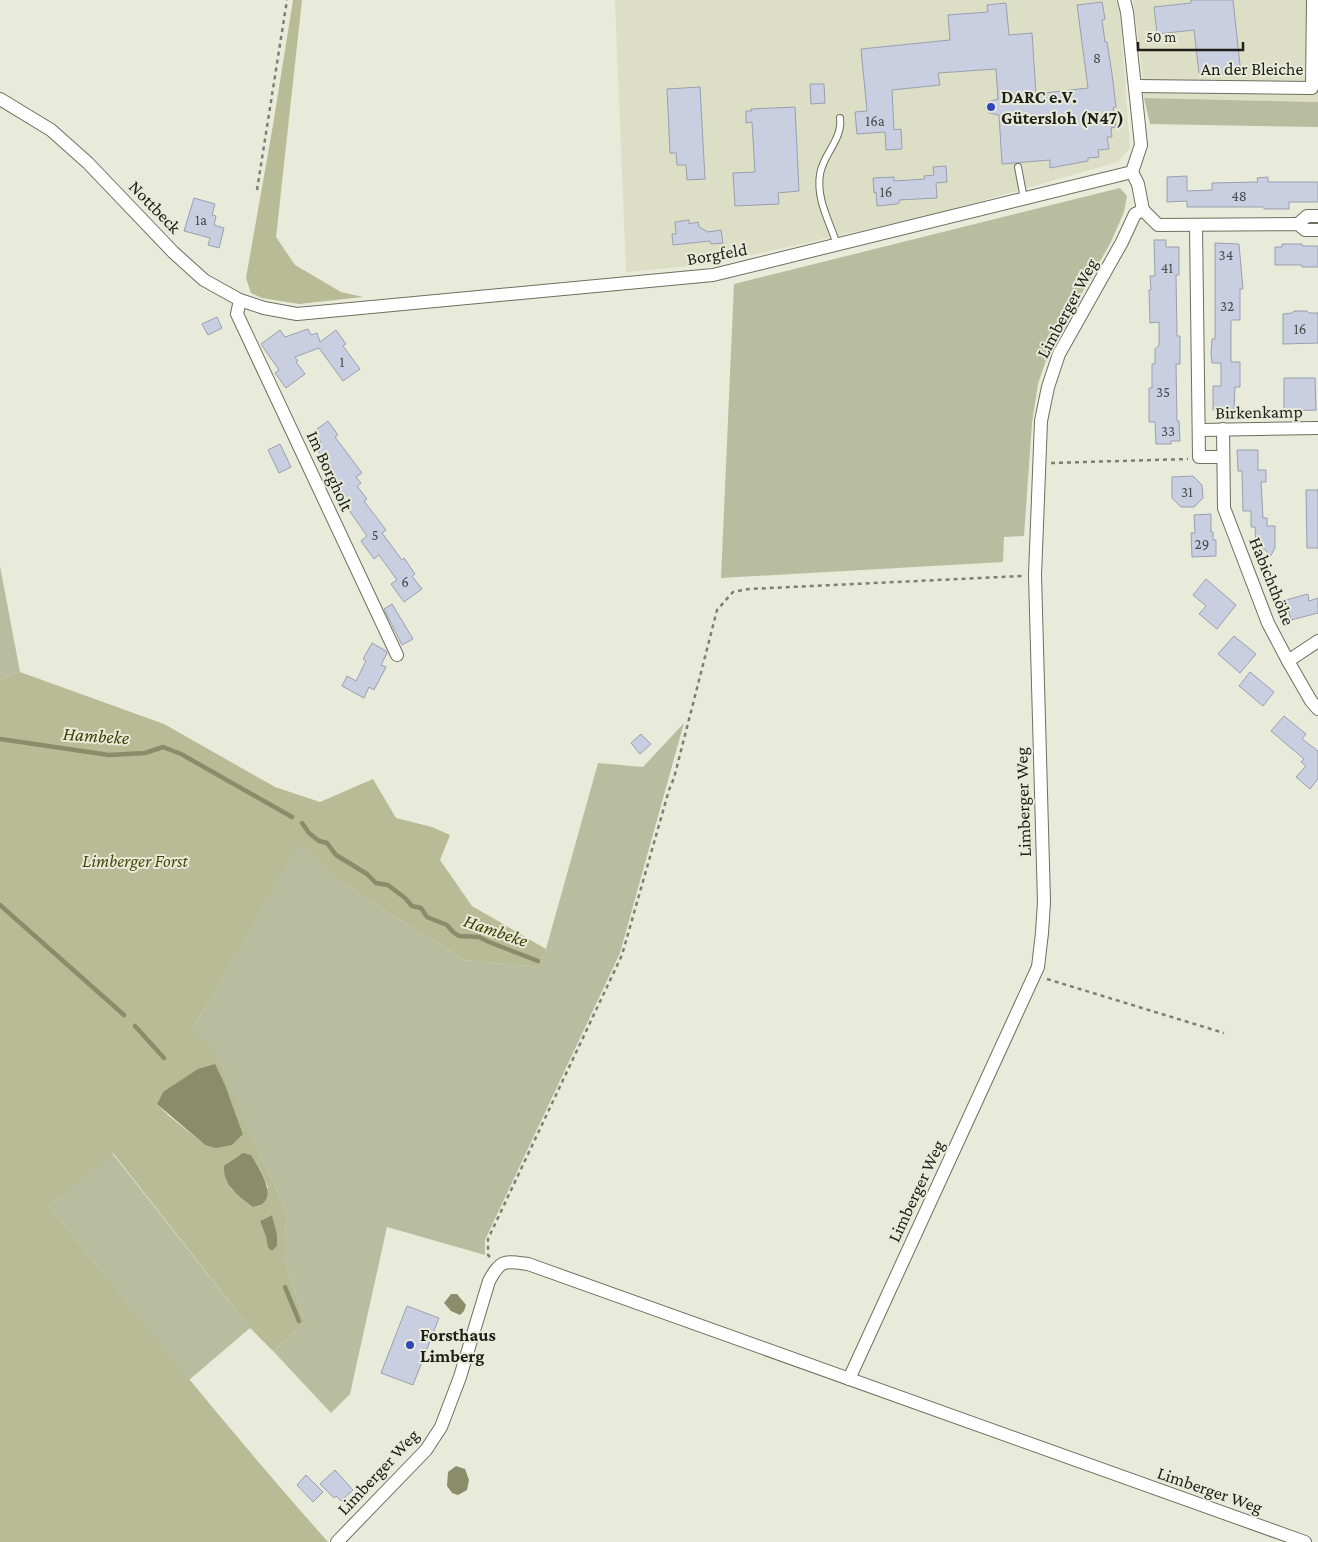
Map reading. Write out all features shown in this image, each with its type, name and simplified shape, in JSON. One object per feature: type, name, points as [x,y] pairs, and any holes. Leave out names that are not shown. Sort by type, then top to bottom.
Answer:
[{"type":"street","points":[[1124,0],[1136,86],[1141,145],[1132,172],[1138,184],[1143,210],[1158,225],[1298,224],[1307,216],[1318,216]]},
{"type":"street","name":"An der Bleiche","points":[[1136,86],[1312,88],[1313,0]]},
{"type":"street","name":"Nottbeck","points":[[0,99],[51,130],[88,164],[173,252],[204,280],[240,300],[264,308],[297,314]]},
{"type":"street","name":"Borgfeld","points":[[297,314],[713,275],[838,246],[1132,172]]},
{"type":"street","name":"Limberger Weg","points":[[849,1379],[1038,967],[1044,902],[1035,575],[1041,421],[1048,387],[1059,354],[1122,242],[1135,214],[1143,210]]},
{"type":"street","points":[[1298,224],[1305,230],[1318,230]]},
{"type":"street","points":[[1196,226],[1200,457],[1223,457]]},
{"type":"street","name":"Im Borgholt","points":[[240,300],[237,314],[397,655]]},
{"type":"street","name":"Birkenkamp","points":[[1200,430],[1318,428]]},
{"type":"street","name":"Habichthöhe","points":[[1223,429],[1224,508],[1268,623],[1288,661],[1318,709]]},
{"type":"street","points":[[1288,661],[1318,641]]},
{"type":"street","name":"Limberger Weg","points":[[337,1542],[426,1450],[441,1427],[460,1377],[489,1281],[497,1266],[507,1261],[528,1264],[1306,1542]]},
{"type":"lane","points":[[838,246],[823,208],[819,191],[819,179],[822,168],[841,127],[840,118]]},
{"type":"lane","points":[[1018,167],[1024,199]]},
{"type":"path","points":[[257,190],[287,0]]},
{"type":"path","points":[[1040,463],[1187,459],[1200,457]]},
{"type":"path","points":[[497,1266],[488,1255],[488,1240],[622,956],[674,778],[717,610],[733,592],[749,589],[1035,575]]},
{"type":"path","points":[[1034,975],[1224,1033]]},
{"type":"shaded area","points":[[615,0],[1116,0],[1120,14],[1130,148],[1118,162],[939,213],[712,264],[626,272]]},
{"type":"shaded area","points":[[1133,0],[1318,0],[1318,102],[1144,98]]},
{"type":"shaded area","points":[[1144,98],[1318,102],[1318,127],[1150,124]]},
{"type":"shaded area","points":[[1120,188],[1127,196],[1124,212],[1111,242],[1049,351],[1038,384],[1032,423],[1024,536],[1004,537],[1003,562],[721,578],[734,284]]},
{"type":"shaded area","points":[[0,566],[20,672],[0,680]]},
{"type":"shaded area","points":[[684,723],[620,953],[485,1240],[485,1255],[387,1227],[350,1394],[331,1413],[273,1351],[305,1322],[284,1260],[284,1235],[287,1216],[253,1140],[192,1028],[214,994],[299,841],[337,879],[465,960],[539,967],[546,949],[598,763],[643,767]]},
{"type":"shaded area","points":[[215,1064],[243,1134],[232,1145],[216,1148],[205,1145],[157,1104],[163,1092],[198,1069]]},
{"type":"shaded area","points":[[112,1153],[250,1328],[189,1380],[49,1206]]},
{"type":"shaded area","points":[[243,1153],[251,1155],[266,1185],[266,1199],[262,1204],[253,1207],[233,1190],[224,1173],[224,1166]]},
{"type":"shaded area","points":[[272,1215],[277,1234],[277,1246],[272,1251],[268,1248],[260,1221]]},
{"type":"shaded area","points":[[451,1294],[457,1294],[466,1305],[460,1315],[451,1311],[444,1303]]},
{"type":"shaded area","points":[[456,1466],[465,1469],[469,1480],[467,1490],[458,1495],[452,1493],[447,1486],[448,1472]]},
{"type":"green space","points":[[293,0],[302,0],[276,237],[295,265],[341,292],[363,297],[299,304],[262,298],[251,293],[246,278]]},
{"type":"green space","name":"Limberger Forst","points":[[20,672],[164,724],[275,787],[320,802],[373,779],[396,818],[432,827],[450,835],[440,860],[472,906],[546,949],[539,967],[465,960],[337,879],[299,842],[214,994],[192,1028],[215,1053],[287,1216],[284,1235],[284,1260],[305,1322],[273,1351],[250,1328],[113,1153],[49,1206],[221,1418],[328,1542],[0,1542],[0,680]],"holes":[[[214,1064],[225,1085],[243,1134],[205,1145],[157,1104],[163,1092]],[[251,1155],[268,1187],[259,1206],[253,1207],[231,1189]],[[272,1215],[277,1234],[277,1246],[272,1251],[268,1248],[260,1221]]]},
{"type":"building","points":[[1191,0],[1233,0],[1241,74],[1199,74],[1194,30],[1157,34],[1154,7],[1191,3]]},
{"type":"building","points":[[1102,2],[1105,19],[1102,20],[1116,107],[1113,108],[1116,127],[1111,128],[1112,137],[1107,137],[1109,149],[1098,150],[1099,157],[1050,168],[1050,160],[1002,164],[999,115],[989,113],[985,108],[988,102],[998,99],[996,69],[938,73],[940,85],[892,90],[894,130],[901,129],[902,149],[886,150],[885,132],[857,134],[855,112],[867,111],[861,49],[950,40],[948,15],[988,12],[987,5],[1006,3],[1009,35],[1032,33],[1036,94],[1088,88],[1077,5]]},
{"type":"building","points":[[810,84],[824,84],[825,103],[811,104]]},
{"type":"building","points":[[700,87],[705,179],[687,180],[686,165],[677,165],[676,153],[670,153],[667,89]]},
{"type":"building","points":[[795,107],[799,191],[778,193],[779,204],[735,206],[733,173],[755,172],[752,122],[746,123],[746,111],[752,111],[751,109]]},
{"type":"building","points":[[946,166],[947,182],[936,183],[937,198],[899,200],[899,203],[896,204],[877,206],[873,178],[894,177],[894,181],[925,179],[924,176],[934,175],[933,167]]},
{"type":"building","points":[[1187,176],[1187,191],[1212,190],[1212,183],[1258,182],[1257,178],[1268,177],[1268,182],[1318,182],[1318,202],[1289,202],[1289,209],[1264,209],[1264,207],[1187,207],[1187,201],[1167,202],[1167,177]]},
{"type":"building","points":[[194,198],[215,204],[212,215],[216,216],[214,225],[224,228],[219,248],[208,245],[210,238],[184,231]]},
{"type":"building","points":[[689,220],[689,224],[698,222],[699,227],[708,232],[721,230],[723,243],[711,244],[710,241],[673,245],[672,234],[676,234],[675,222]]},
{"type":"building","points":[[1154,240],[1166,240],[1166,247],[1179,247],[1179,275],[1176,275],[1177,336],[1180,336],[1180,364],[1176,364],[1177,421],[1179,421],[1180,441],[1171,441],[1171,444],[1156,444],[1155,422],[1149,422],[1149,388],[1152,388],[1152,364],[1155,364],[1155,349],[1159,345],[1159,322],[1150,323],[1150,276],[1155,276]]},
{"type":"building","points":[[1215,243],[1239,244],[1243,289],[1240,289],[1240,320],[1231,320],[1231,362],[1240,362],[1240,387],[1235,387],[1234,410],[1230,410],[1227,413],[1223,410],[1213,410],[1213,386],[1221,386],[1221,363],[1212,363],[1211,354],[1212,339],[1215,339]]},
{"type":"building","points":[[1282,244],[1318,246],[1318,267],[1275,265],[1275,247],[1282,247]]},
{"type":"building","points":[[1294,311],[1318,313],[1318,343],[1283,344],[1283,314]]},
{"type":"building","points":[[217,317],[222,328],[208,335],[202,324]]},
{"type":"building","points":[[308,329],[311,335],[317,333],[320,342],[336,330],[346,344],[343,346],[360,369],[343,381],[319,348],[295,357],[298,361],[296,362],[305,374],[286,388],[275,373],[279,370],[261,344],[280,330],[285,337]]},
{"type":"building","points":[[1284,378],[1315,378],[1316,410],[1284,411]]},
{"type":"building","points":[[328,421],[338,435],[335,437],[362,473],[356,477],[361,483],[357,486],[367,499],[364,501],[386,530],[382,533],[402,560],[404,558],[415,574],[412,576],[422,589],[404,602],[391,584],[397,580],[379,555],[374,559],[361,541],[367,536],[337,493],[341,490],[328,473],[332,469],[315,447],[321,442],[313,432]]},
{"type":"building","points":[[280,444],[291,467],[279,473],[268,450]]},
{"type":"building","points":[[1237,450],[1258,450],[1258,470],[1266,470],[1266,482],[1261,482],[1263,518],[1267,518],[1267,526],[1275,526],[1275,548],[1270,557],[1265,549],[1256,549],[1255,527],[1251,527],[1251,511],[1243,511],[1242,471],[1238,471]]},
{"type":"building","points":[[1193,476],[1202,485],[1203,498],[1194,507],[1181,507],[1172,498],[1172,477]]},
{"type":"building","points":[[1306,490],[1318,490],[1318,548],[1307,548]]},
{"type":"building","points":[[1211,514],[1211,532],[1213,532],[1213,540],[1216,540],[1216,556],[1192,557],[1191,533],[1195,533],[1194,515]]},
{"type":"building","points":[[1206,579],[1236,605],[1217,629],[1199,614],[1206,606],[1193,595]]},
{"type":"building","points":[[1308,594],[1309,601],[1318,598],[1318,613],[1291,620],[1286,600]]},
{"type":"building","points":[[392,604],[413,639],[402,645],[384,609]]},
{"type":"building","points":[[1234,636],[1256,654],[1240,673],[1218,654]]},
{"type":"building","points":[[372,643],[386,651],[387,653],[381,665],[386,667],[374,690],[369,687],[364,698],[342,686],[347,676],[356,681],[366,661],[363,659]]},
{"type":"building","points":[[1250,672],[1274,692],[1263,706],[1239,686]]},
{"type":"building","points":[[1284,716],[1306,734],[1302,739],[1318,751],[1318,779],[1310,789],[1296,777],[1306,766],[1301,762],[1304,759],[1271,731]]},
{"type":"building","points":[[641,734],[651,744],[640,754],[631,743]]},
{"type":"building","name":"Forsthaus Limberg","points":[[407,1306],[439,1318],[413,1385],[381,1373]]},
{"type":"building","points":[[335,1470],[353,1490],[341,1501],[336,1496],[334,1498],[320,1484]]},
{"type":"building","points":[[306,1475],[323,1492],[313,1502],[297,1485]]},
{"type":"waterway","name":"Hambeke","points":[[0,739],[109,755],[145,753],[163,747],[181,754],[292,817]]},
{"type":"waterway","name":"Hambeke","points":[[302,823],[309,833],[319,841],[327,843],[336,855],[367,874],[376,883],[388,885],[412,906],[421,908],[427,917],[447,925],[459,936],[479,937],[538,961]]},
{"type":"waterway","name":"Hambeke","points":[[0,905],[124,1015]]},
{"type":"waterway","name":"Hambeke","points":[[135,1026],[164,1058]]},
{"type":"waterway","name":"Hambeke","points":[[285,1287],[299,1321]]},
{"type":"place","name":"DARC e.V. Gütersloh (N47)","points":[[991,107]]},
{"type":"place","name":"Forsthaus Limberg","points":[[410,1345]]}]
